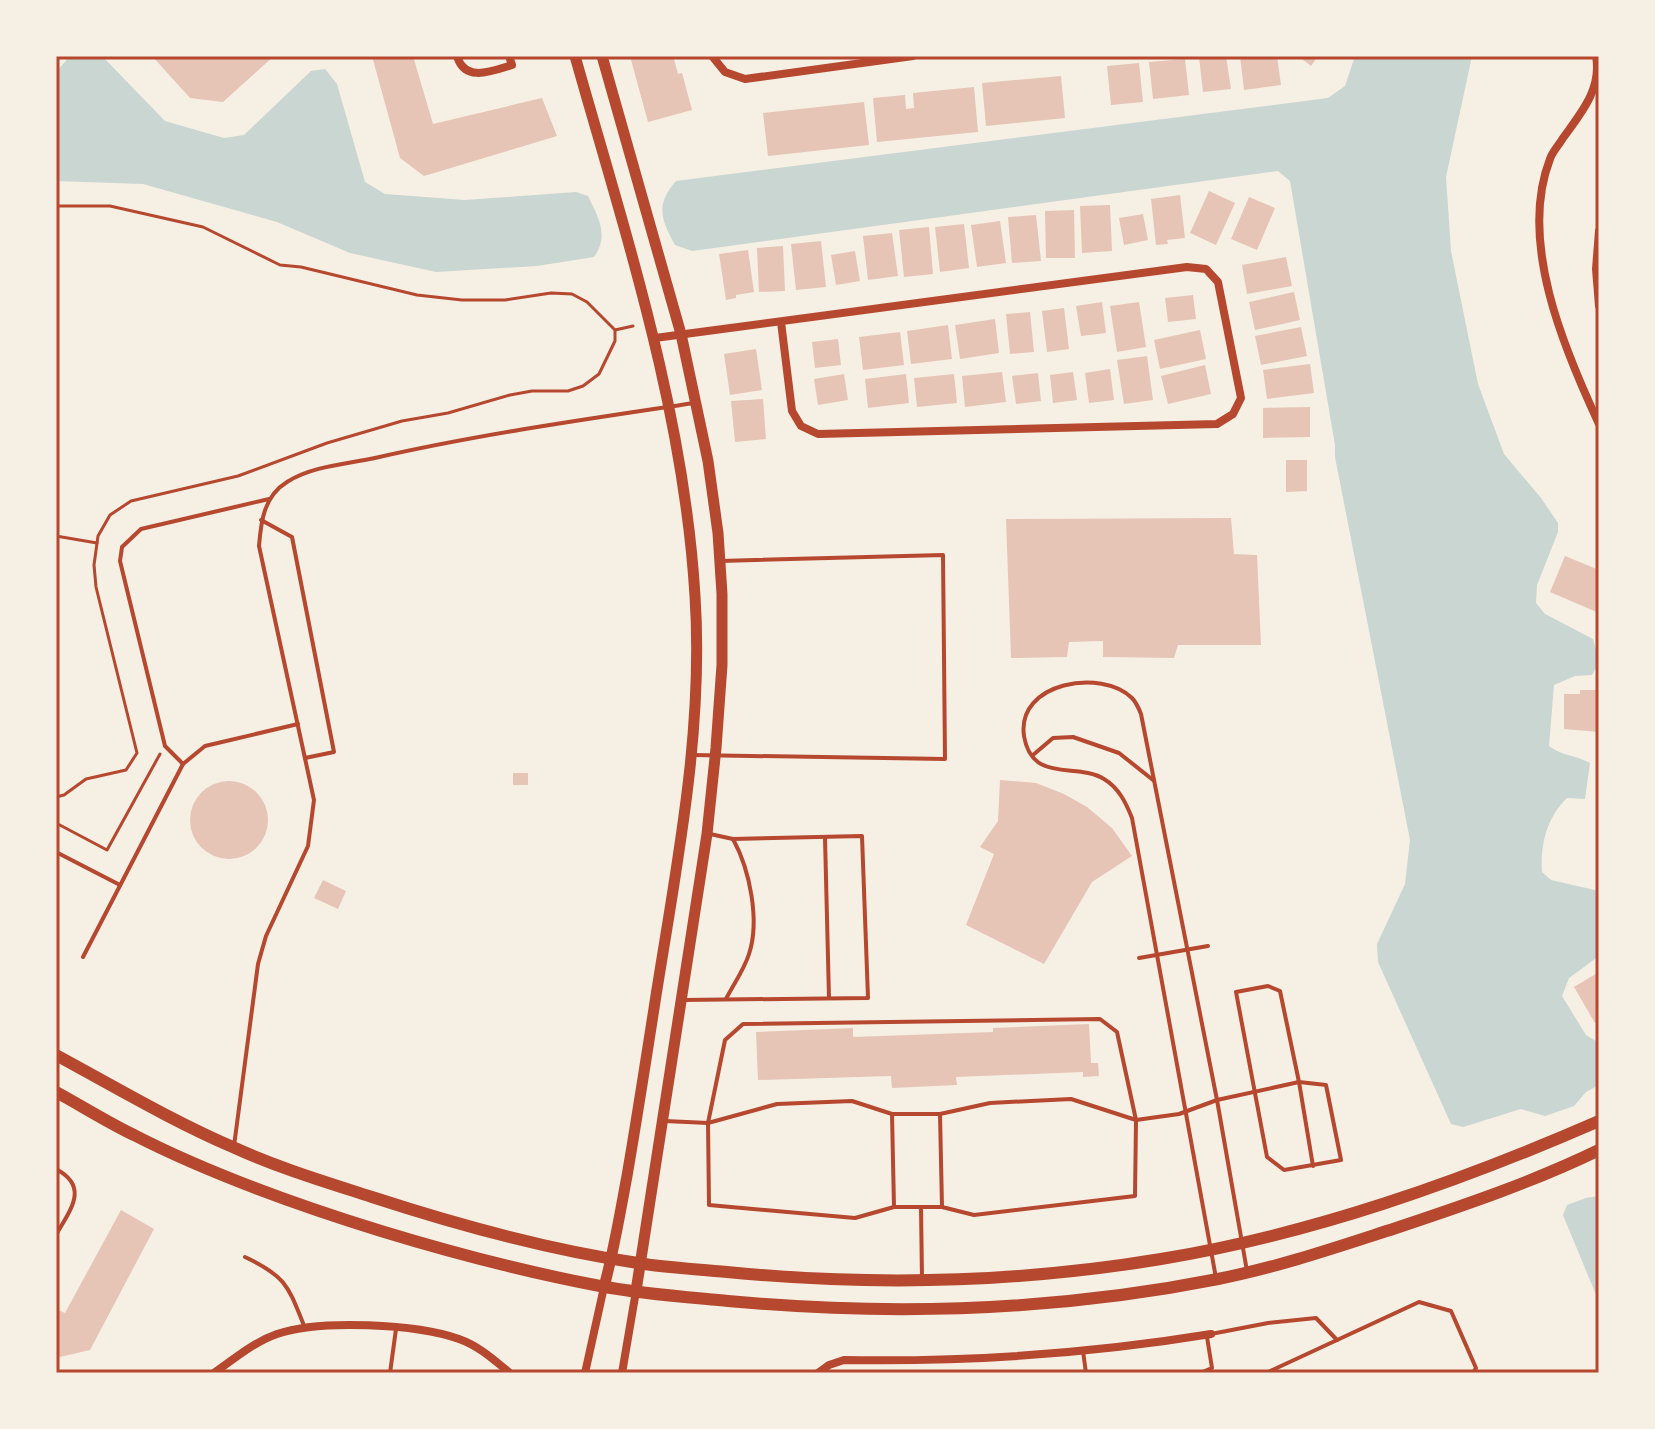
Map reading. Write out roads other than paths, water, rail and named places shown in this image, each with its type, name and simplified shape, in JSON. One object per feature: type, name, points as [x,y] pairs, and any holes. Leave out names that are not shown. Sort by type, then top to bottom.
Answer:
[{"type":"main road","points":[[56,1055],[234,1148],[417,1212],[640,1264],[800,1279],[922,1281],[1055,1274],[1162,1259],[1242,1242],[1375,1206],[1470,1175],[1599,1121]]},
{"type":"main road","points":[[56,1092],[135,1136],[225,1176],[321,1213],[448,1251],[604,1287],[789,1306],[881,1310],[1060,1302],[1216,1280],[1289,1263],[1479,1201],[1599,1150]]},
{"type":"street","points":[[457,56],[459,64],[479,74],[512,65],[509,56]]},
{"type":"street","points":[[575,56],[655,338],[669,406],[695,596],[697,665],[682,830],[660,972],[612,1258],[585,1373]]},
{"type":"street","points":[[602,56],[681,334],[708,461],[720,561],[722,665],[707,834],[622,1373]]},
{"type":"street","points":[[712,56],[725,72],[745,79],[913,56]]},
{"type":"street","points":[[1596,56],[1596,94],[1550,157],[1537,223],[1541,259],[1572,367],[1599,424]]},
{"type":"street","points":[[1599,231],[1596,269],[1599,306]]},
{"type":"street","points":[[655,338],[1187,267],[1206,269],[1218,282],[1241,398],[1233,414],[1217,424],[818,434],[801,426],[792,411],[781,322]]},
{"type":"street","points":[[214,1373],[247,1349],[277,1334],[348,1325],[432,1331],[462,1340],[488,1354],[510,1373]]},
{"type":"street","points":[[818,1373],[844,1360],[974,1360],[1083,1351],[1209,1334]]},
{"type":"lane","points":[[234,1148],[258,964],[266,936],[308,846],[313,824],[314,800],[259,546],[261,520],[269,499],[286,482],[309,472],[405,451],[694,403]]},
{"type":"lane","points":[[183,764],[165,746],[120,561],[122,547],[141,529],[269,499]]},
{"type":"lane","points":[[261,520],[292,537],[334,752],[305,758]]},
{"type":"lane","points":[[690,755],[945,759],[943,555],[720,561]]},
{"type":"lane","points":[[1216,1280],[1138,844],[1125,801],[1103,777],[1054,770],[1040,763],[1024,735],[1025,718],[1036,701],[1050,691],[1070,684],[1090,682],[1107,685],[1134,699],[1141,714],[1217,1100],[1247,1273]]},
{"type":"lane","points":[[83,957],[183,764],[205,746],[298,724]]},
{"type":"lane","points":[[1033,755],[1053,738],[1073,737],[1119,753],[1155,782]]},
{"type":"lane","points":[[681,1000],[868,998],[862,836],[733,839],[707,834]]},
{"type":"lane","points":[[825,838],[829,998]]},
{"type":"lane","points":[[726,999],[749,953],[753,911],[745,860],[733,839]]},
{"type":"lane","points":[[56,852],[120,885]]},
{"type":"lane","points":[[1139,958],[1208,946]]},
{"type":"lane","points":[[662,1121],[708,1123],[777,1104],[852,1101],[892,1114],[940,1114],[990,1103],[1071,1099],[1136,1120],[1187,1111],[1217,1100],[1254,1092],[1299,1082],[1326,1085],[1341,1160],[1313,1166],[1284,1170],[1267,1157],[1254,1092],[1236,992],[1268,986],[1280,991],[1299,1082],[1313,1166]]},
{"type":"lane","points":[[1100,1019],[1117,1032],[1136,1120],[1135,1196],[974,1215],[942,1207],[894,1207],[855,1218],[709,1205],[708,1123],[725,1040],[743,1024],[1100,1019]]},
{"type":"lane","points":[[892,1114],[894,1207]]},
{"type":"lane","points":[[940,1114],[942,1207]]},
{"type":"lane","points":[[56,1169],[72,1181],[75,1202],[56,1235]]},
{"type":"lane","points":[[921,1207],[922,1281]]},
{"type":"lane","points":[[245,1257],[270,1269],[284,1281],[305,1329]]},
{"type":"lane","points":[[1266,1373],[1419,1302],[1451,1311],[1476,1368],[1473,1373]]},
{"type":"lane","points":[[1200,1373],[1213,1370],[1209,1334],[1316,1318],[1337,1340]]},
{"type":"lane","points":[[390,1373],[396,1329]]},
{"type":"lane","points":[[1083,1351],[1086,1373]]}]
